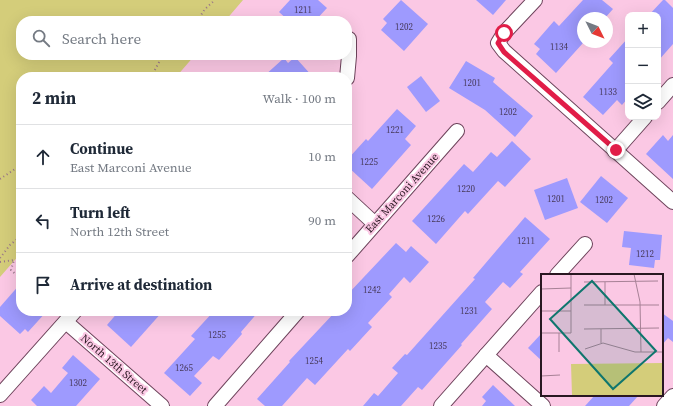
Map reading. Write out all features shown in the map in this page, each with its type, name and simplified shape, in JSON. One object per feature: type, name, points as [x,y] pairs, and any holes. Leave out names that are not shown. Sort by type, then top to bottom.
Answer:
[{"type":"street","points":[[535,0],[504,33],[498,43],[504,52],[673,202]]},
{"type":"street","points":[[348,72],[349,60]]},
{"type":"street","points":[[661,99],[673,85]]},
{"type":"street","points":[[616,150],[642,120]]},
{"type":"street","name":"East Marconi Avenue","points":[[352,250],[457,131]]},
{"type":"street","points":[[352,203],[375,224]]},
{"type":"street","points":[[558,274],[585,244]]},
{"type":"street","points":[[441,406],[541,293]]},
{"type":"street","points":[[0,395],[71,316]]},
{"type":"street","points":[[215,406],[294,316]]},
{"type":"street","name":"North 13th Street","points":[[66,322],[162,406]]},
{"type":"street","points":[[486,355],[544,406]]},
{"type":"street","points":[[664,406],[673,396]]},
{"type":"path","points":[[200,16],[205,9],[215,0]]},
{"type":"path","points":[[154,72],[160,60]]},
{"type":"path","points":[[0,179],[16,168]]},
{"type":"path","points":[[0,258],[10,245],[16,240]]},
{"type":"path","points":[[0,262],[14,260],[11,270],[16,274]]},
{"type":"shaded area","points":[[0,0],[243,0],[229,16],[16,16],[16,60],[191,60],[180,72],[16,72],[16,259],[0,277]]},
{"type":"building","points":[[290,0],[318,0],[327,8],[320,16],[283,16],[279,12]]},
{"type":"building","points":[[401,0],[428,24],[404,51],[381,30],[387,23],[383,19]]},
{"type":"building","points":[[476,0],[506,0],[493,15]]},
{"type":"building","points":[[583,0],[602,0],[613,9],[610,12],[577,12],[577,48],[578,48],[556,73],[536,54],[540,49],[534,44],[554,21],[559,26]]},
{"type":"building","points":[[663,0],[665,0],[673,8],[673,44],[661,58],[661,12],[652,12]]},
{"type":"building","points":[[625,41],[625,102],[622,105],[617,100],[603,115],[583,97],[613,63],[609,59]]},
{"type":"building","points":[[282,60],[286,60],[288,63],[292,60],[298,60],[308,72],[269,72]]},
{"type":"building","points":[[466,61],[495,78],[493,82],[533,116],[515,137],[485,110],[449,88]]},
{"type":"building","points":[[421,76],[440,101],[426,112],[407,87]]},
{"type":"building","points":[[397,109],[416,126],[405,139],[411,145],[372,189],[352,171],[352,154],[366,139],[368,141]]},
{"type":"building","points":[[663,135],[668,141],[673,135],[673,179],[646,154]]},
{"type":"building","points":[[512,141],[531,159],[505,187],[498,181],[468,214],[465,211],[436,244],[412,221],[464,164],[473,172],[491,152],[497,157]]},
{"type":"building","points":[[601,176],[628,198],[607,223],[580,202]]},
{"type":"building","points":[[567,178],[578,208],[545,220],[534,190]]},
{"type":"building","points":[[525,217],[550,239],[520,272],[523,274],[510,288],[503,282],[485,302],[492,309],[422,390],[418,387],[401,406],[363,406],[374,393],[378,396],[398,373],[392,368],[405,354],[407,355],[475,279],[473,278]]},
{"type":"building","points":[[624,231],[662,235],[660,260],[655,260],[654,268],[629,265],[631,248],[622,247]]},
{"type":"building","points":[[396,243],[406,252],[411,246],[429,262],[410,283],[404,277],[389,294],[392,297],[368,323],[372,327],[350,351],[348,349],[315,385],[307,378],[282,406],[265,406],[257,399],[290,362],[289,361],[331,316],[352,316],[352,290]]},
{"type":"building","points":[[16,289],[16,316],[42,316],[28,332],[25,329],[20,334],[0,316],[0,307]]},
{"type":"building","points":[[663,314],[673,321],[673,342],[668,338],[663,344]]},
{"type":"building","points":[[115,316],[159,316],[131,347],[107,325]]},
{"type":"building","points":[[209,316],[255,316],[241,332],[242,334],[219,360],[213,356],[194,376],[202,383],[190,396],[164,373],[195,339],[191,336]]},
{"type":"building","points":[[541,334],[541,360],[528,348]]},
{"type":"building","points":[[73,355],[100,379],[76,406],[37,406],[31,400],[44,386],[51,393],[68,373],[62,368]]},
{"type":"building","points":[[493,385],[515,406],[482,406],[486,401],[482,397]]},
{"type":"building","points":[[594,396],[638,396],[629,406],[585,406]]},
{"type":"route","points":[[504,33],[498,43],[504,52],[616,150]]}]
